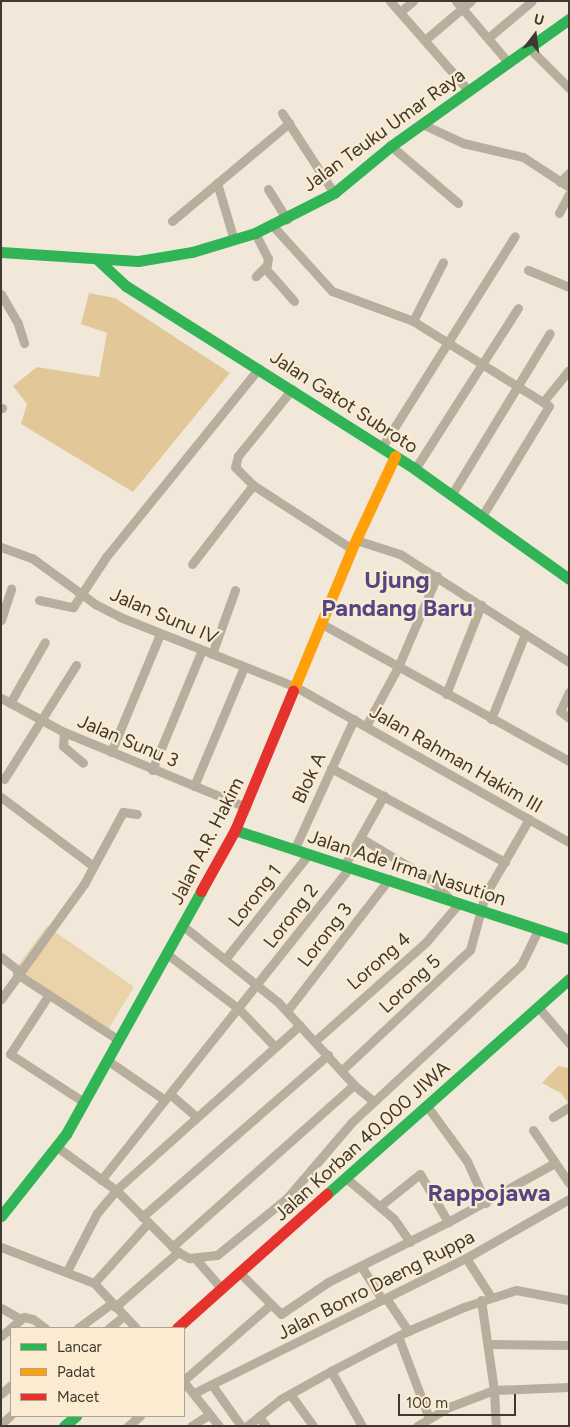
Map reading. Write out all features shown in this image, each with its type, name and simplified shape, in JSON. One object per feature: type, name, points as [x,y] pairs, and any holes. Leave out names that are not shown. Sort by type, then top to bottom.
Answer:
[{"type":"street","points":[[390,1],[426,39],[468,90]]},
{"type":"street","points":[[400,12],[413,1]]},
{"type":"street","points":[[426,39],[459,5],[471,1]]},
{"type":"street","points":[[488,38],[532,1]]},
{"type":"street","points":[[459,5],[508,62]]},
{"type":"street","name":"Jalan Teuku Umar Raya","points":[[1,252],[98,260],[158,258],[234,240],[273,226],[334,193],[391,146],[569,19]]},
{"type":"street","points":[[528,47],[569,88]]},
{"type":"street","points":[[282,112],[334,193]]},
{"type":"street","points":[[172,222],[288,123]]},
{"type":"street","points":[[422,124],[463,143],[521,156],[565,184],[569,172]]},
{"type":"street","points":[[391,146],[458,203]]},
{"type":"street","points":[[217,183],[234,240]]},
{"type":"street","points":[[268,189],[287,219]]},
{"type":"street","points":[[559,214],[569,194]]},
{"type":"street","points":[[273,226],[332,291],[413,321],[543,402],[549,409],[482,516]]},
{"type":"street","points":[[255,233],[267,254],[265,268],[256,276]]},
{"type":"street","points":[[382,447],[515,236]]},
{"type":"street","name":"Jalan Gatot Subroto","points":[[98,260],[126,286],[259,368],[416,469],[569,579]]},
{"type":"street","points":[[413,321],[443,262]]},
{"type":"street","points":[[265,268],[294,301]]},
{"type":"street","points":[[528,270],[569,287]]},
{"type":"street","points":[[1,294],[18,324],[24,343]]},
{"type":"street","points":[[416,469],[518,308]]},
{"type":"street","points":[[452,494],[550,333]]},
{"type":"street","points":[[40,600],[71,608],[150,502],[259,368]]},
{"type":"street","points":[[543,402],[569,370]]},
{"type":"street","points":[[292,389],[236,460],[236,469],[252,485],[354,545],[400,554],[569,662]]},
{"type":"street","name":"Jalan A.R. Hakim","points":[[1,1216],[56,1147],[84,1102],[235,830],[354,545],[395,456]]},
{"type":"street","points":[[192,564],[252,485]]},
{"type":"street","name":"Jalan Sunu IV","points":[[1,547],[32,558],[103,608],[160,634],[296,687]]},
{"type":"street","points":[[366,726],[398,667],[437,576]]},
{"type":"street","points":[[1,620],[12,589]]},
{"type":"street","points":[[212,654],[235,590]]},
{"type":"street","points":[[446,694],[481,605]]},
{"type":"street","points":[[322,624],[569,761]]},
{"type":"street","points":[[111,752],[160,634]]},
{"type":"street","points":[[491,719],[525,634]]},
{"type":"street","points":[[10,703],[45,642]]},
{"type":"street","points":[[152,770],[202,650]]},
{"type":"street","points":[[4,779],[76,665]]},
{"type":"street","points":[[194,786],[244,667]]},
{"type":"street","name":"Jalan Rahman Hakim III","points":[[296,687],[569,842]]},
{"type":"street","points":[[569,692],[560,711],[562,716],[569,718]]},
{"type":"street","name":"Jalan Sunu 3","points":[[1,698],[64,732],[152,770],[246,807]]},
{"type":"street","name":"Blok A","points":[[294,850],[354,719]]},
{"type":"street","points":[[64,732],[63,746],[83,763]]},
{"type":"street","points":[[331,768],[384,794],[505,862]]},
{"type":"street","name":"Lorong 2","points":[[101,1180],[239,1009],[347,867],[384,794]]},
{"type":"street","points":[[1,798],[92,865]]},
{"type":"street","points":[[1,999],[18,972],[84,884],[92,865],[123,812],[137,814]]},
{"type":"street","name":"Lorong 5","points":[[342,1071],[467,953],[485,895],[529,819]]},
{"type":"street","name":"Jalan Ade Irma Nasution","points":[[235,830],[308,855],[481,908],[538,930],[569,939]]},
{"type":"street","points":[[361,838],[433,881],[455,901]]},
{"type":"street","name":"Lorong 1","points":[[226,958],[308,855]]},
{"type":"street","name":"Lorong 3","points":[[287,1011],[389,879]]},
{"type":"street","name":"Lorong 4","points":[[315,1040],[426,942],[455,901]]},
{"type":"street","points":[[183,926],[226,958],[287,1011],[354,1085],[374,1101]]},
{"type":"street","points":[[196,1258],[220,1254],[287,1198],[374,1101],[521,965],[538,930]]},
{"type":"street","points":[[167,954],[239,1009],[275,1047]]},
{"type":"street","points":[[1,957],[48,996],[118,1039]]},
{"type":"street","name":"Jalan Korban 40.000 JIWA","points":[[178,1327],[569,979]]},
{"type":"street","points":[[48,996],[10,1054],[84,1102]]},
{"type":"street","points":[[538,1007],[569,1043]]},
{"type":"street","points":[[66,1271],[97,1213],[116,1190],[196,1116],[300,1025]]},
{"type":"street","points":[[94,1283],[145,1220],[328,1055]]},
{"type":"street","points":[[107,1060],[196,1116]]},
{"type":"street","points":[[80,1327],[114,1305],[354,1085]]},
{"type":"street","points":[[427,1106],[467,1160],[486,1203]]},
{"type":"street","points":[[553,1117],[569,1107]]},
{"type":"street","points":[[533,1130],[569,1183]]},
{"type":"street","points":[[56,1147],[116,1190],[175,1249],[196,1258],[221,1288]]},
{"type":"street","points":[[239,1272],[270,1306],[281,1314],[313,1290],[486,1203],[555,1163]]},
{"type":"street","points":[[380,1206],[420,1174],[448,1222]]},
{"type":"street","points":[[346,1178],[394,1219],[410,1242]]},
{"type":"street","name":"Jalan Bonro Daeng Ruppa","points":[[194,1394],[466,1258],[569,1199]]},
{"type":"street","points":[[1,1248],[94,1283],[135,1327]]},
{"type":"street","points":[[466,1258],[491,1297]]},
{"type":"street","points":[[362,1266],[408,1331]]},
{"type":"street","points":[[247,1426],[290,1394],[331,1371],[408,1331],[481,1300],[516,1290],[569,1300]]},
{"type":"street","points":[[481,1300],[489,1344],[496,1426]]},
{"type":"street","points":[[185,1380],[270,1306]]},
{"type":"street","points":[[1,1308],[21,1319],[33,1319],[44,1327]]},
{"type":"street","points":[[110,1327],[124,1316]]},
{"type":"street","points":[[12,1327],[21,1319]]},
{"type":"street","points":[[398,1336],[429,1418]]},
{"type":"street","points":[[489,1344],[569,1345]]},
{"type":"street","points":[[331,1371],[362,1426]]},
{"type":"street","points":[[185,1382],[219,1426]]},
{"type":"street","points":[[212,1385],[242,1426]]},
{"type":"street","points":[[417,1426],[429,1418],[494,1390],[569,1387]]},
{"type":"street","points":[[290,1394],[313,1426]]},
{"type":"street","points":[[191,1426],[210,1414]]},
{"type":"street","points":[[128,1426],[139,1417]]},
{"type":"street","points":[[259,1417],[266,1426]]},
{"type":"shaded area","points":[[89,293],[115,298],[230,373],[133,492],[21,424],[27,404],[13,386],[37,367],[99,377],[107,333],[81,324]]},
{"type":"shaded area","points":[[47,926],[134,987],[107,1031],[14,971]]},
{"type":"shaded area","points":[[558,1066],[569,1068],[569,1104],[561,1093],[542,1083]]},
{"type":"traffic: fast","points":[[1,252],[138,261],[192,252],[255,233],[334,193],[391,146],[569,19]]},
{"type":"traffic: fast","points":[[98,260],[126,286],[415,469],[569,579]]},
{"type":"traffic: fast","points":[[235,830],[569,939]]},
{"type":"traffic: fast","points":[[1,1216],[66,1134],[201,891]]},
{"type":"traffic: fast","points":[[327,1194],[569,979]]},
{"type":"traffic: fast","points":[[64,1426],[75,1417]]},
{"type":"traffic: slow","points":[[293,691],[354,544],[395,456]]},
{"type":"traffic: jam","points":[[201,891],[235,830],[293,691]]},
{"type":"traffic: jam","points":[[178,1327],[327,1194]]},
{"type":"district","name":"Ujung Pandang Baru","points":[[397,594]]},
{"type":"district","name":"Rappojawa","points":[[489,1193]]}]
